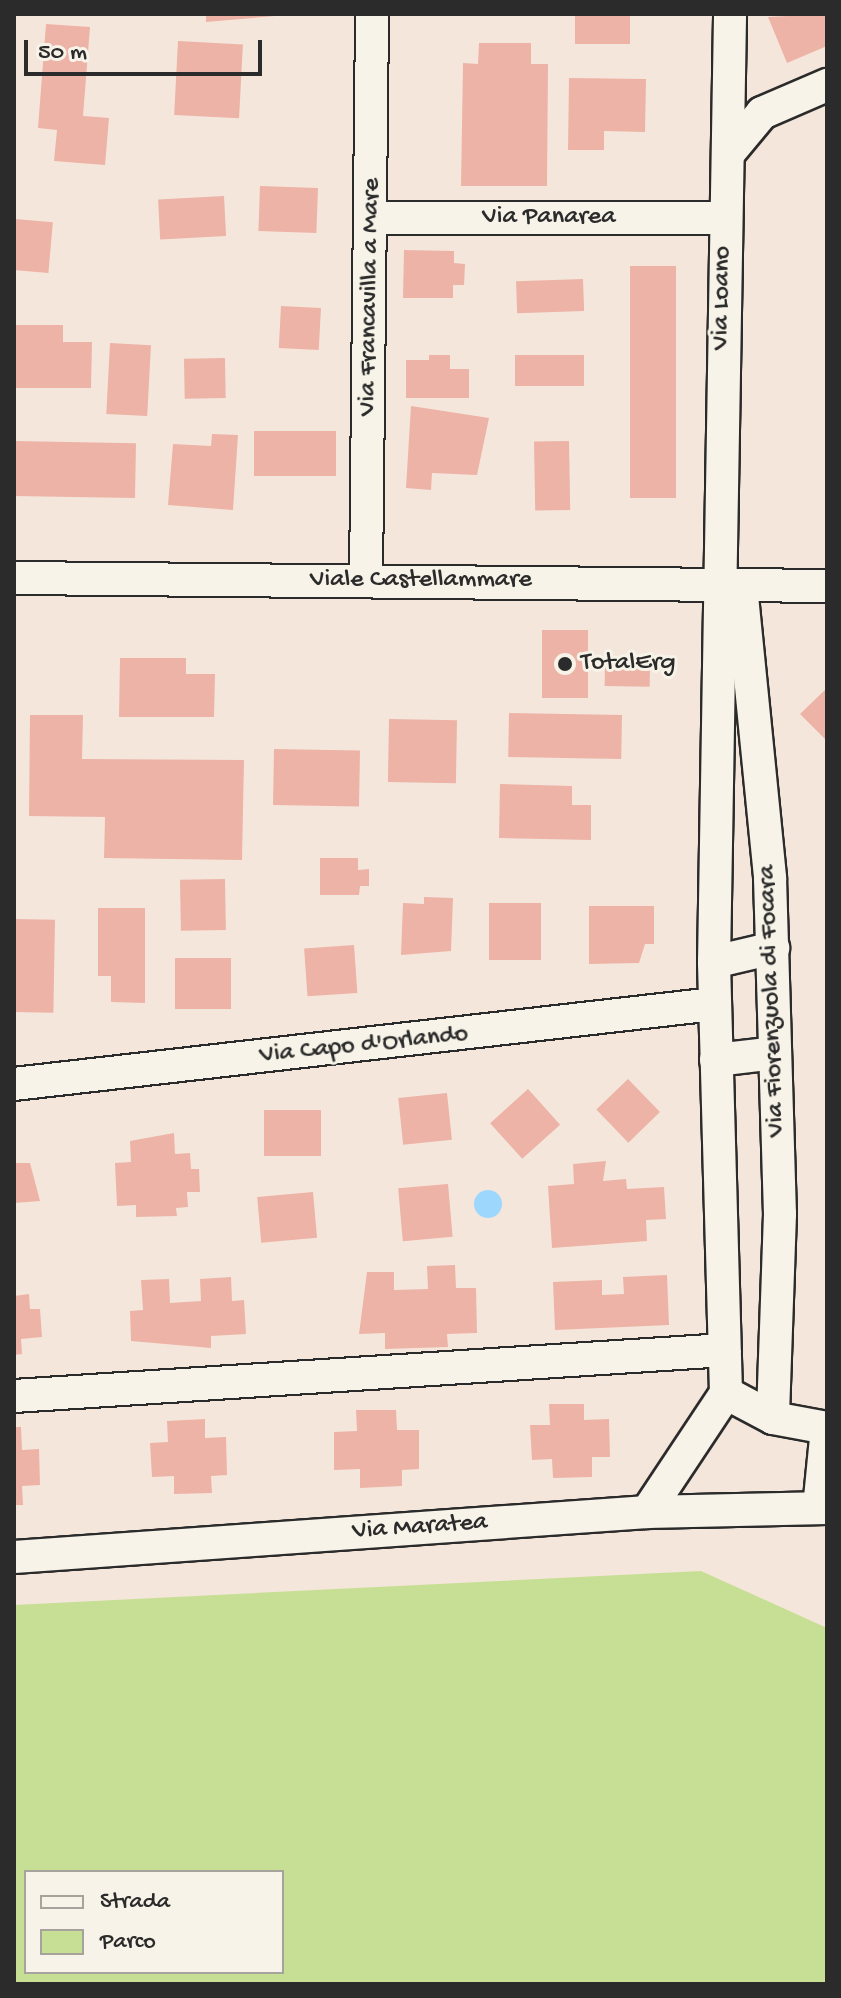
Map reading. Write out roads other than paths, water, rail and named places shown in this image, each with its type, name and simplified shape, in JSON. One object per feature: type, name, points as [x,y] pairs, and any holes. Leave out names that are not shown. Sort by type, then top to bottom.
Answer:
[{"type":"street","name":"Via Francavilla a Mare","points":[[366,580],[373,218],[372,14]]},
{"type":"street","name":"Via Loano","points":[[728,584],[725,218],[730,14]]},
{"type":"street","points":[[728,154],[762,113],[827,85]]},
{"type":"street","name":"Via Panarea","points":[[373,218],[725,218]]},
{"type":"street","name":"Viale Castellammare","points":[[14,578],[827,586]]},
{"type":"street","name":"Via Fiorenzuola di Focara","points":[[728,584],[773,948],[780,1214],[773,1418]]},
{"type":"street","name":"Via Fiorenzuola di Focara","points":[[726,1393],[714,962],[728,584]]},
{"type":"street","points":[[714,962],[773,948]]},
{"type":"street","name":"Via Capo d'Orlando","points":[[14,1084],[714,1004]]},
{"type":"street","points":[[716,1060],[775,1053]]},
{"type":"street","points":[[14,1396],[725,1350]]},
{"type":"street","points":[[647,1512],[726,1393],[773,1418],[827,1428],[823,1508]]},
{"type":"street","name":"Via Maratea","points":[[14,1557],[647,1512],[823,1508]]},
{"type":"water","points":[[488,1190],[498,1194],[502,1204],[498,1214],[488,1218],[478,1214],[474,1204],[478,1194]]},
{"type":"place","name":"TotalErg","points":[[565,664]]}]
